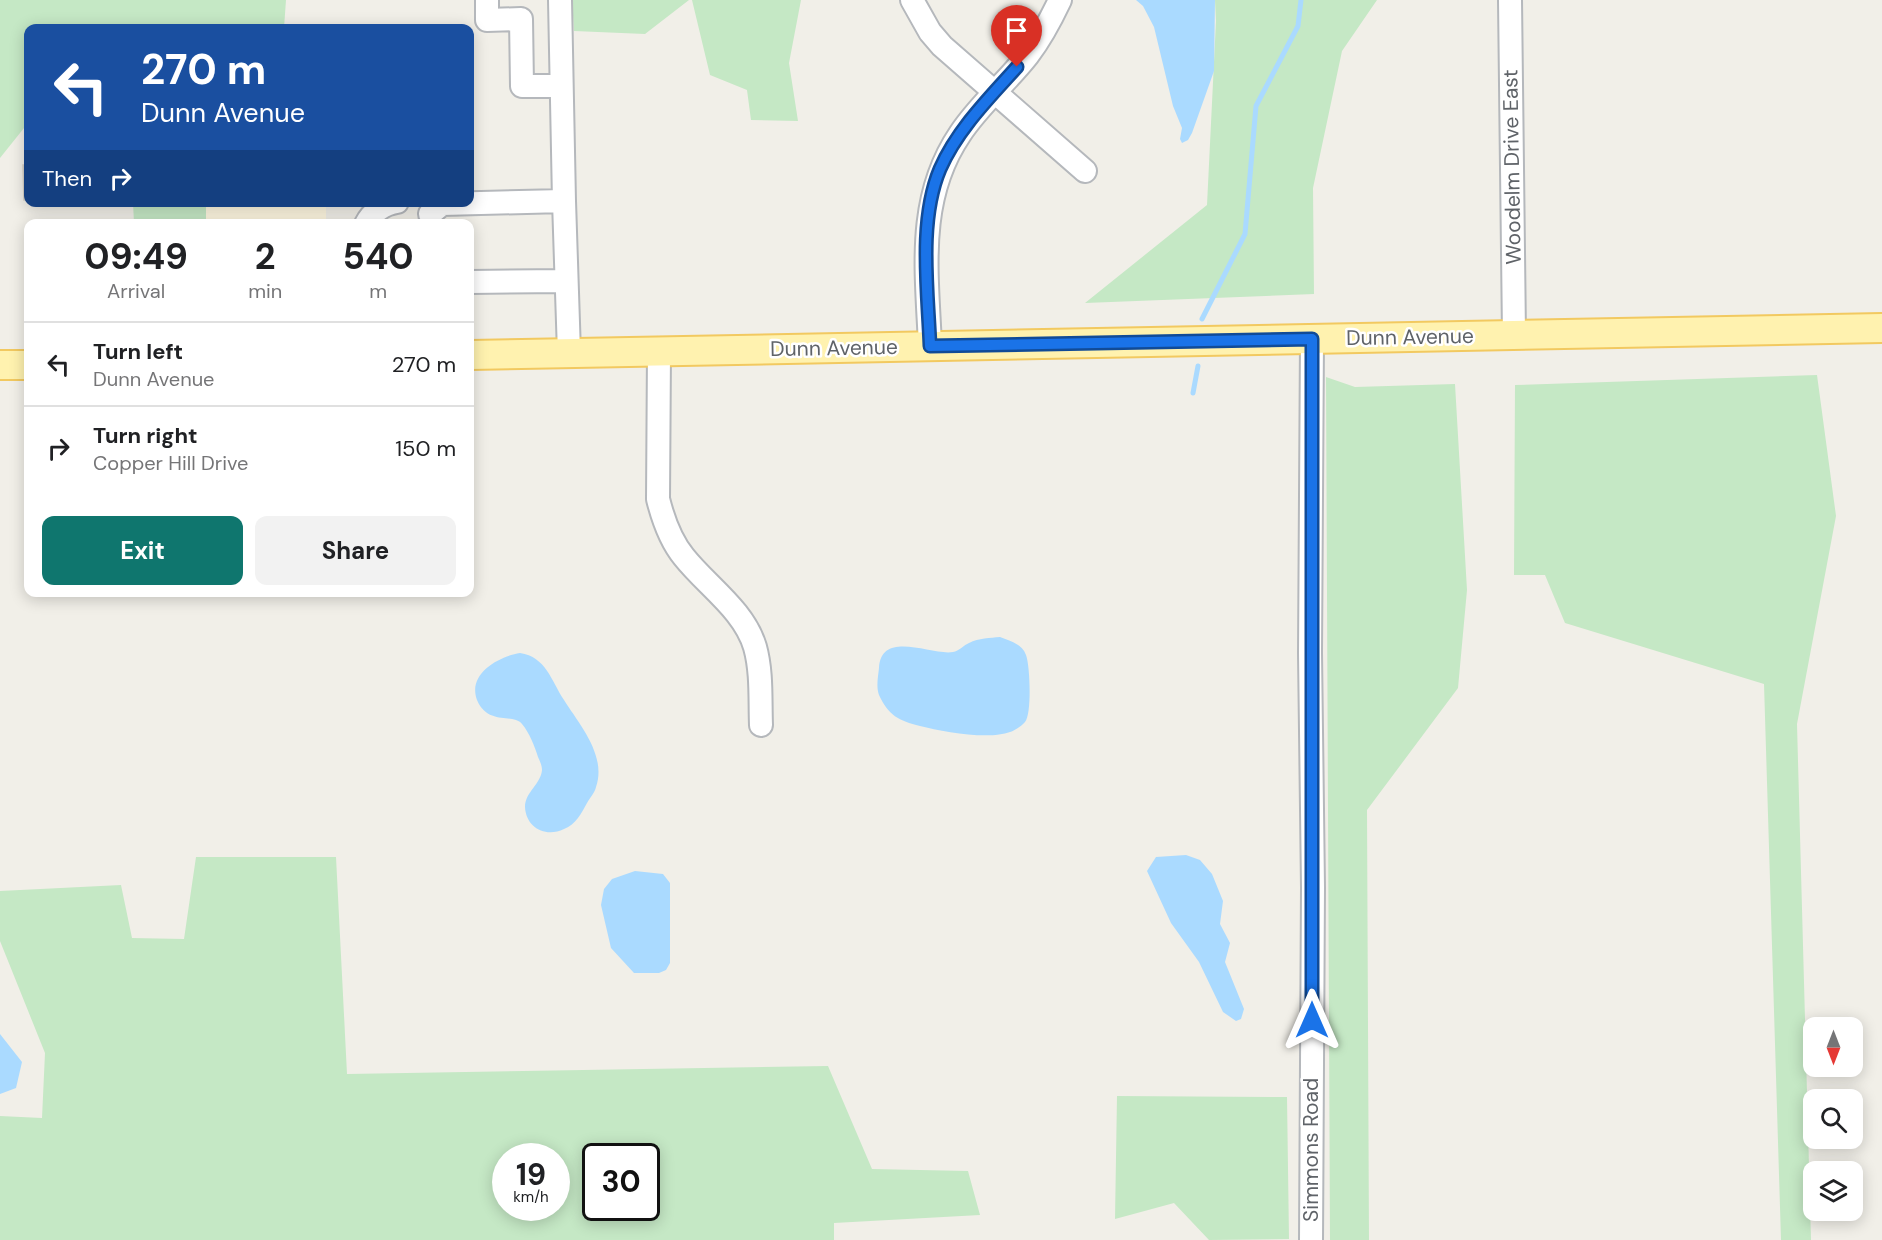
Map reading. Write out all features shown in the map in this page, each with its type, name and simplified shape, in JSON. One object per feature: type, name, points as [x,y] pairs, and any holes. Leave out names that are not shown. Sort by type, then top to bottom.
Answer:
[{"type":"main road","name":"Dunn Avenue","points":[[474,355],[1882,328]]},
{"type":"main road","points":[[0,365],[24,365]]},
{"type":"street","points":[[487,0],[487,20],[521,10],[522,86],[561,86]]},
{"type":"street","points":[[560,0],[569,352]]},
{"type":"street","points":[[912,0],[930,32],[942,46],[1085,171]]},
{"type":"street","points":[[930,346],[927,238],[931,202],[940,170],[960,134],[1029,54],[1060,0]]},
{"type":"street","name":"Woodelm Drive East","points":[[1510,0],[1514,335]]},
{"type":"street","points":[[474,203],[564,201]]},
{"type":"street","points":[[368,219],[383,207]]},
{"type":"street","points":[[420,207],[434,219]]},
{"type":"street","points":[[474,282],[566,281]]},
{"type":"street","name":"Simmons Road","points":[[1311,1240],[1312,339]]},
{"type":"street","points":[[659,351],[658,499],[664,522],[683,556],[743,624],[755,646],[760,681],[761,725]]},
{"type":"shaded area","points":[[206,207],[326,207],[326,219],[206,219]]},
{"type":"green space","points":[[0,0],[286,0],[284,24],[24,24],[24,128],[0,158]]},
{"type":"green space","points":[[572,0],[689,0],[645,34],[574,31]]},
{"type":"green space","points":[[692,0],[801,0],[789,63],[798,121],[751,120],[747,90],[710,75]]},
{"type":"green space","points":[[1215,0],[1377,0],[1342,51],[1313,188],[1314,294],[1085,303],[1207,205],[1216,21]]},
{"type":"green space","points":[[133,207],[206,207],[206,219],[134,219]]},
{"type":"green space","points":[[1817,375],[1836,516],[1797,724],[1805,1017],[1803,1017],[1803,1077],[1807,1077],[1807,1089],[1803,1089],[1803,1149],[1809,1149],[1809,1161],[1803,1161],[1803,1221],[1810,1221],[1811,1240],[1781,1240],[1764,684],[1565,623],[1545,575],[1514,575],[1515,385]]},
{"type":"green space","points":[[1326,377],[1355,387],[1455,384],[1467,590],[1458,688],[1367,810],[1369,1240],[1330,1240]]},
{"type":"green space","points":[[196,857],[336,857],[347,1074],[828,1066],[872,1169],[968,1171],[980,1215],[834,1223],[834,1240],[0,1240],[0,1116],[42,1118],[45,1053],[0,941],[0,891],[121,885],[132,938],[184,939]]},
{"type":"green space","points":[[1117,1096],[1287,1097],[1289,1239],[1209,1240],[1174,1203],[1115,1219]]},
{"type":"water","points":[[1136,0],[1215,0],[1214,71],[1192,133],[1188,140],[1182,143],[1180,139],[1182,128],[1173,106],[1154,27],[1143,6]]},
{"type":"water","points":[[1000,637],[1019,646],[1024,651],[1027,660],[1030,689],[1029,710],[1025,722],[1016,729],[990,735],[953,733],[900,719],[882,702],[878,692],[878,675],[882,656],[889,650],[909,647],[953,652],[977,640]]},
{"type":"water","points":[[520,653],[536,659],[547,670],[590,740],[598,763],[594,793],[575,821],[568,827],[557,831],[544,832],[538,829],[529,821],[526,814],[526,802],[542,770],[527,731],[518,721],[487,713],[477,700],[475,690],[481,674],[495,662]]},
{"type":"water","points":[[1186,855],[1200,860],[1212,874],[1223,901],[1220,924],[1230,943],[1225,962],[1244,1009],[1241,1019],[1236,1021],[1223,1012],[1199,962],[1171,923],[1147,871],[1156,857]]},
{"type":"water","points":[[635,871],[663,874],[670,883],[670,963],[666,970],[659,973],[634,973],[611,948],[601,905],[604,889],[612,879]]},
{"type":"water","points":[[0,1034],[22,1062],[16,1088],[0,1094]]},
{"type":"waterway","points":[[1202,319],[1245,234],[1256,106],[1298,26],[1301,0]]},
{"type":"waterway","points":[[1193,393],[1198,366]]},
{"type":"route","points":[[1017,67],[960,134],[940,170],[931,202],[927,238],[930,346],[1312,339],[1310,652],[1312,1020]]}]
